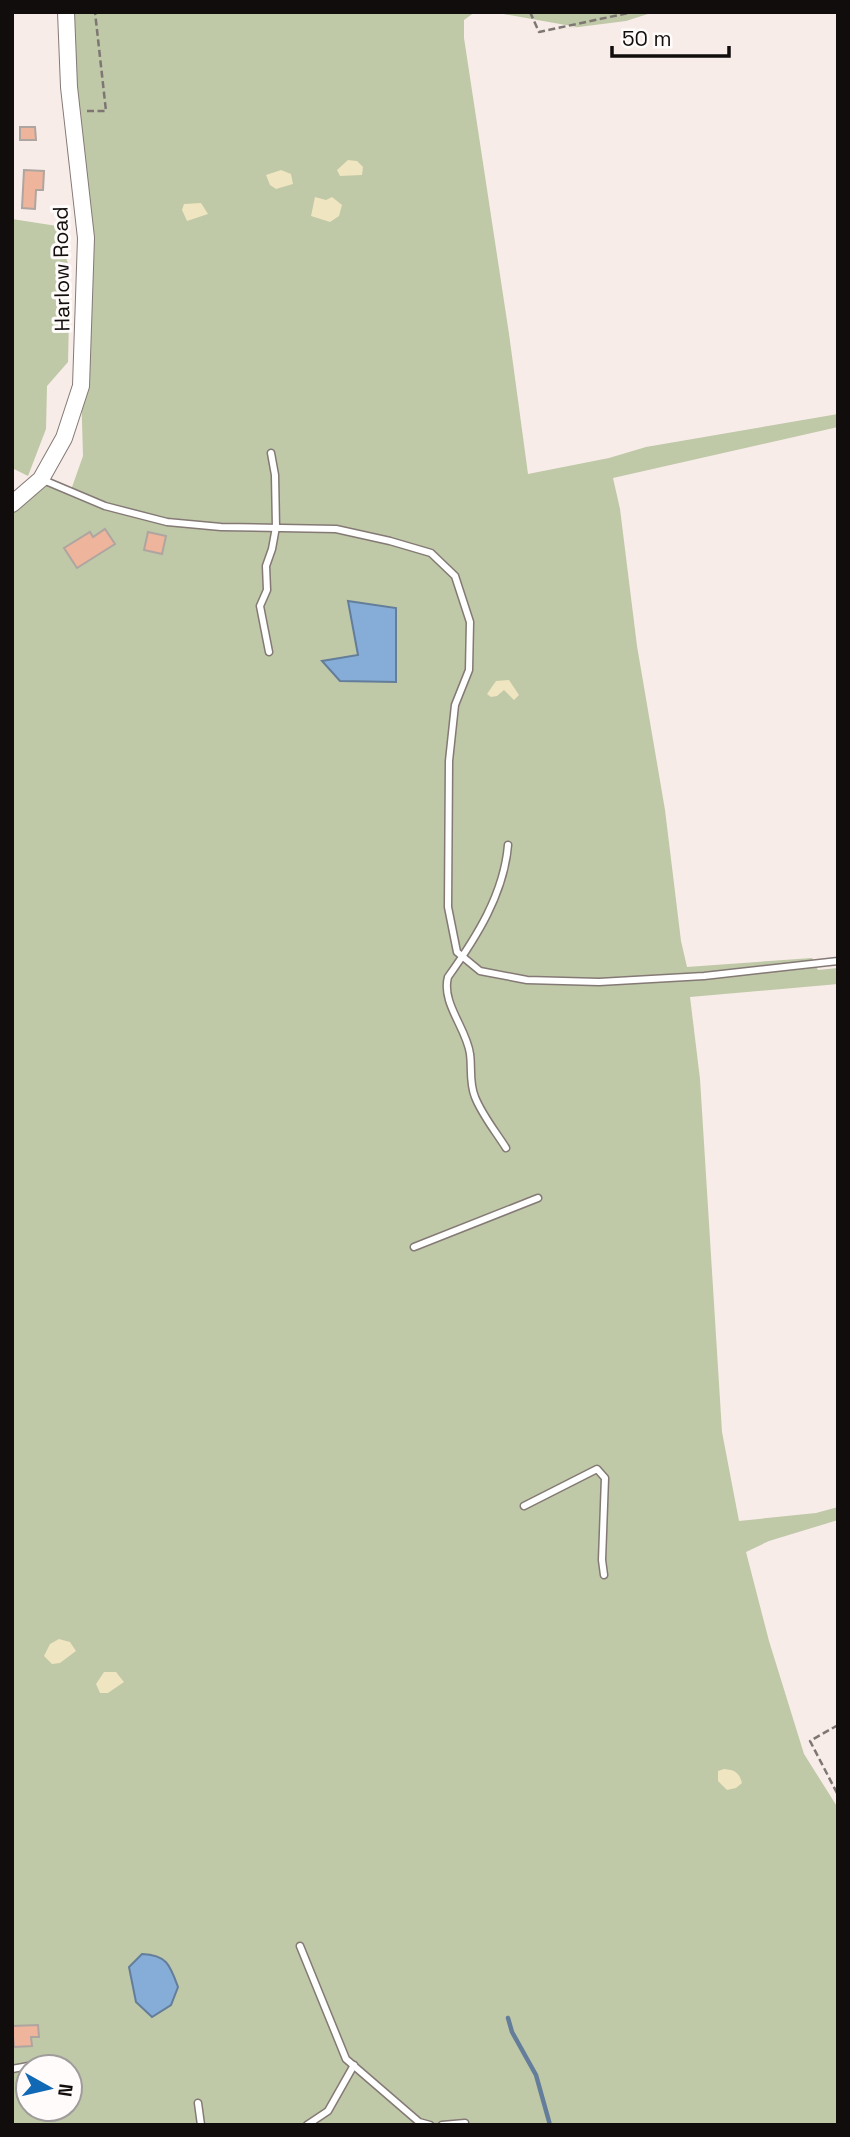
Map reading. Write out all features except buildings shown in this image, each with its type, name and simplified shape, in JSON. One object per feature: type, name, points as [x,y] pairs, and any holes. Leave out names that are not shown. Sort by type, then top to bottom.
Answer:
[{"type":"street","name":"Harlow Road","points":[[12,504],[41,479],[64,438],[81,386],[86,238],[72,111],[66,12]]},
{"type":"lane","points":[[269,652],[260,606],[267,590],[266,566],[276,527],[275,475],[271,453]]},
{"type":"lane","points":[[41,479],[106,506],[167,522],[222,527],[336,529],[390,541],[431,553],[455,576],[470,622],[468,670],[454,705],[449,761],[448,907],[457,952],[480,971],[527,980],[599,982],[704,975],[838,961]]},
{"type":"lane","points":[[506,1148],[475,1097],[470,1068],[471,1056],[466,1037],[448,996],[448,977],[488,915],[506,868],[508,845]]},
{"type":"lane","points":[[414,1247],[538,1198]]},
{"type":"lane","points":[[524,1506],[597,1469],[605,1478],[602,1560],[604,1575]]},
{"type":"lane","points":[[300,1946],[346,2059],[419,2122],[430,2125]]},
{"type":"lane","points":[[307,2125],[328,2111],[354,2065]]},
{"type":"lane","points":[[198,2104],[201,2125]]},
{"type":"lane","points":[[442,2125],[465,2123]]},
{"type":"path","points":[[72,111],[106,111],[95,12]]},
{"type":"path","points":[[530,12],[539,33],[633,12]]},
{"type":"path","points":[[838,1725],[810,1741],[838,1795]]},
{"type":"green space","points":[[66,12],[475,12],[464,20],[464,38],[528,474],[609,458],[646,447],[838,414],[838,427],[613,478],[620,509],[637,646],[665,810],[681,941],[687,967],[812,958],[818,970],[838,968],[838,984],[690,997],[700,1079],[722,1432],[739,1521],[816,1513],[838,1507],[838,1520],[769,1541],[746,1552],[769,1641],[804,1754],[838,1808],[838,2125],[12,2125],[12,504],[41,479],[71,490],[83,456],[81,386],[86,238]]},
{"type":"green space","points":[[492,12],[654,12],[626,21],[539,32],[577,27]]},
{"type":"green space","points":[[12,219],[57,226],[70,271],[68,362],[47,386],[46,429],[28,476],[12,468]]},
{"type":"sand","points":[[348,160],[357,161],[363,167],[362,175],[340,176],[337,170]]},
{"type":"sand","points":[[281,170],[291,174],[293,184],[276,189],[270,185],[266,175]]},
{"type":"sand","points":[[315,197],[326,200],[332,197],[342,205],[339,216],[330,222],[311,216]]},
{"type":"sand","points":[[201,203],[208,214],[187,221],[182,210],[184,204]]},
{"type":"sand","points":[[509,680],[519,695],[514,700],[504,690],[497,696],[491,697],[487,694],[496,681]]},
{"type":"sand","points":[[59,1639],[70,1642],[76,1651],[60,1663],[52,1664],[44,1656],[50,1644]]},
{"type":"sand","points":[[104,1672],[116,1672],[124,1682],[108,1693],[100,1693],[96,1684]]},
{"type":"sand","points":[[724,1769],[736,1773],[742,1783],[727,1790],[718,1781],[718,1771]]},
{"type":"water","points":[[348,601],[396,608],[396,682],[340,681],[322,661],[358,655]]},
{"type":"water","points":[[142,1954],[162,1959],[173,1973],[178,1987],[171,2005],[152,2017],[136,2002],[129,1967]]},
{"type":"waterway","points":[[508,2018],[512,2032],[536,2075],[550,2125]]}]
